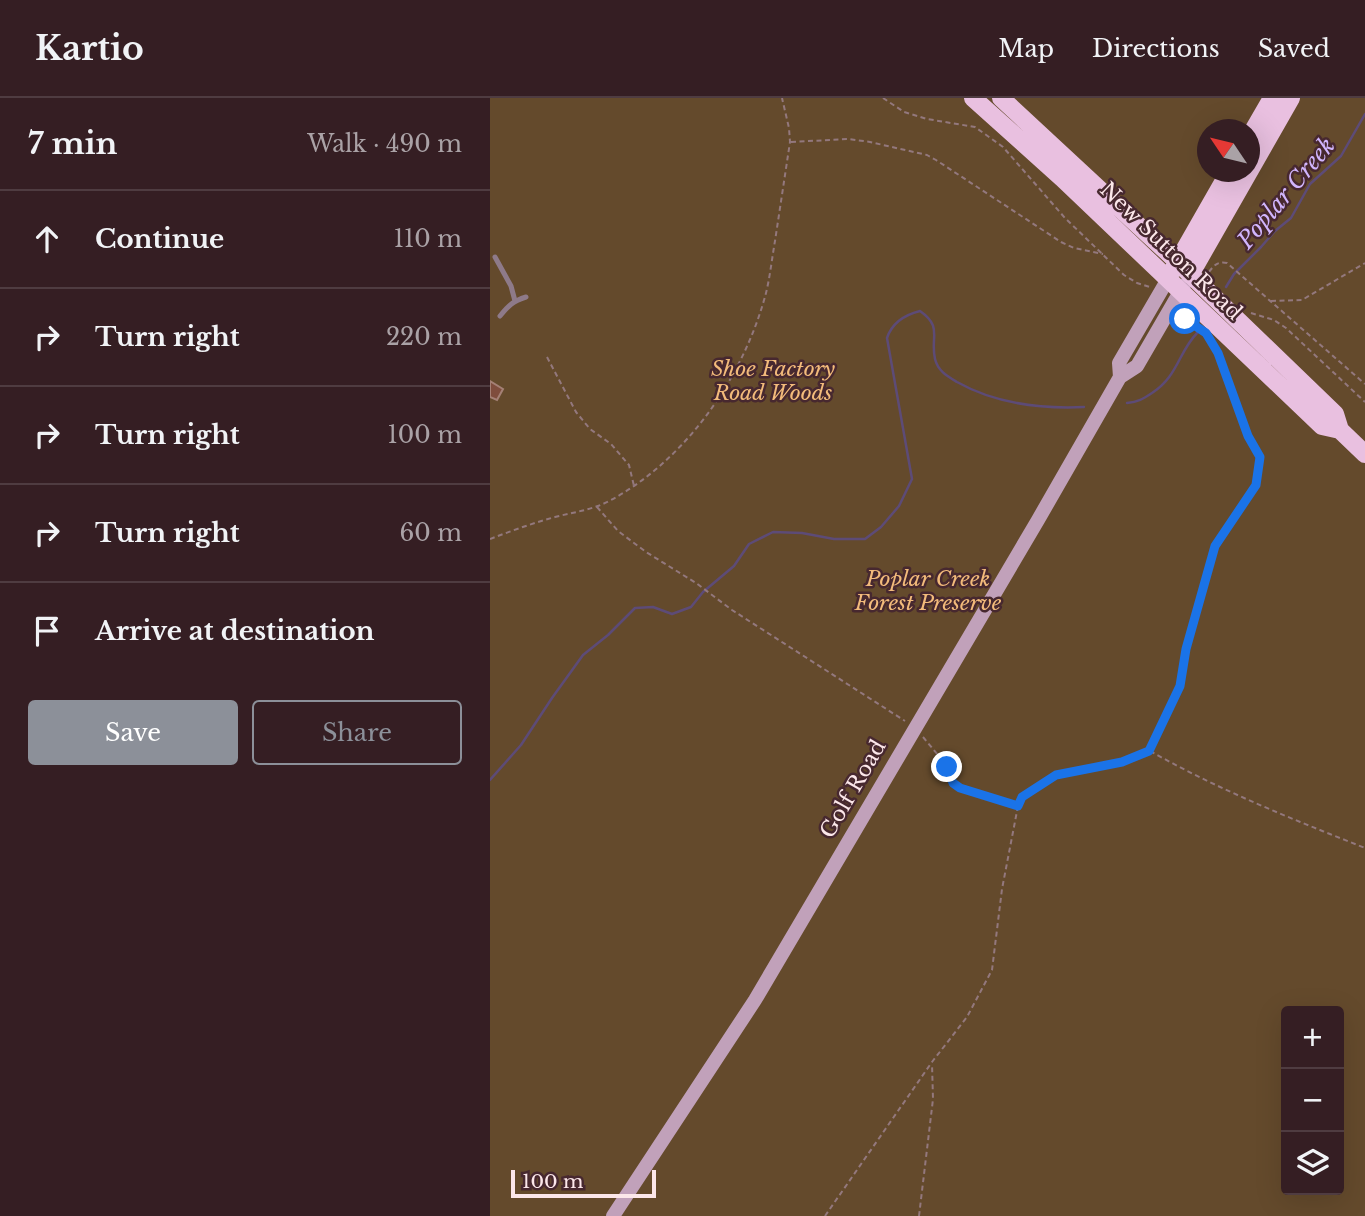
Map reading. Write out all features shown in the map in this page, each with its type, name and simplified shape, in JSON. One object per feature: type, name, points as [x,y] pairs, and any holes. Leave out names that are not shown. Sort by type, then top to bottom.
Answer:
[{"type":"main road","name":"New Sutton Road","points":[[973,98],[1062,178],[1322,426],[1340,430]]},
{"type":"main road","name":"New Sutton Road","points":[[1001,98],[1177,262],[1198,275],[1335,414],[1340,430],[1365,454]]},
{"type":"main road","points":[[1260,119],[1272,98]]},
{"type":"main road","name":"Golf Road","points":[[613,1216],[755,1000],[1120,377],[1137,366],[1181,292],[1198,275],[1292,98]]},
{"type":"main road","name":"Golf Road","points":[[1120,377],[1119,363],[1223,182]]},
{"type":"lane","points":[[495,257],[511,286],[515,301]]},
{"type":"lane","points":[[500,316],[508,306],[526,297]]},
{"type":"path","points":[[490,539],[556,517],[579,513],[634,487],[664,461],[712,407],[747,346],[767,290],[790,142],[782,98]]},
{"type":"path","points":[[883,98],[904,112],[975,127],[1003,147],[1065,218],[1124,275],[1137,284],[1149,287]]},
{"type":"path","points":[[790,142],[849,139],[927,155],[1061,242],[1074,248],[1102,254]]},
{"type":"path","points":[[1198,275],[1214,265],[1227,263],[1365,384]]},
{"type":"path","points":[[1270,301],[1302,300],[1365,263]]},
{"type":"path","points":[[1248,312],[1274,320],[1286,328],[1365,402]]},
{"type":"path","points":[[825,1216],[932,1062],[967,1017],[992,970],[1002,889],[1022,797],[1056,775],[1122,762],[1149,751],[1180,686],[1186,649],[1215,546],[1256,485],[1260,457],[1248,436],[1218,353],[1206,333],[1181,314]]},
{"type":"path","points":[[547,357],[576,412],[590,429],[611,443],[629,465],[634,487]]},
{"type":"path","points":[[597,506],[618,531],[646,552],[909,724]]},
{"type":"path","points":[[921,736],[947,767],[953,783],[960,788],[1018,806]]},
{"type":"path","points":[[1149,751],[1226,792],[1365,848]]},
{"type":"path","points":[[919,1216],[933,1099],[932,1062]]},
{"type":"green space","name":"Poplar Creek Forest Preserve","points":[[490,98],[1365,98],[1365,1216],[490,1216]]},
{"type":"building","points":[[490,381],[503,389],[497,400],[490,397]]},
{"type":"waterway","name":"Poplar Creek","points":[[1226,287],[1234,274],[1291,218],[1310,184],[1341,156],[1365,114]]},
{"type":"waterway","name":"Poplar Creek","points":[[490,780],[521,745],[583,655],[635,608],[653,607],[672,614],[691,607],[703,592],[734,566],[749,544],[773,532],[802,533],[834,539],[865,539],[881,527],[899,506],[912,479],[887,338],[895,324],[904,317],[920,311],[931,322],[934,327],[935,359],[938,367],[950,378],[987,395],[1019,404],[1084,407]]},
{"type":"waterway","name":"Poplar Creek","points":[[1127,403],[1143,399],[1161,386],[1198,332]]},
{"type":"route","points":[[947,767],[953,783],[960,788],[1018,806],[1022,797],[1056,775],[1122,762],[1149,751],[1180,686],[1186,649],[1215,546],[1256,485],[1260,457],[1248,436],[1218,353],[1206,333],[1185,319]]},
{"type":"park label","name":"Shoe Factory Road Woods","points":[[773,381]]}]
